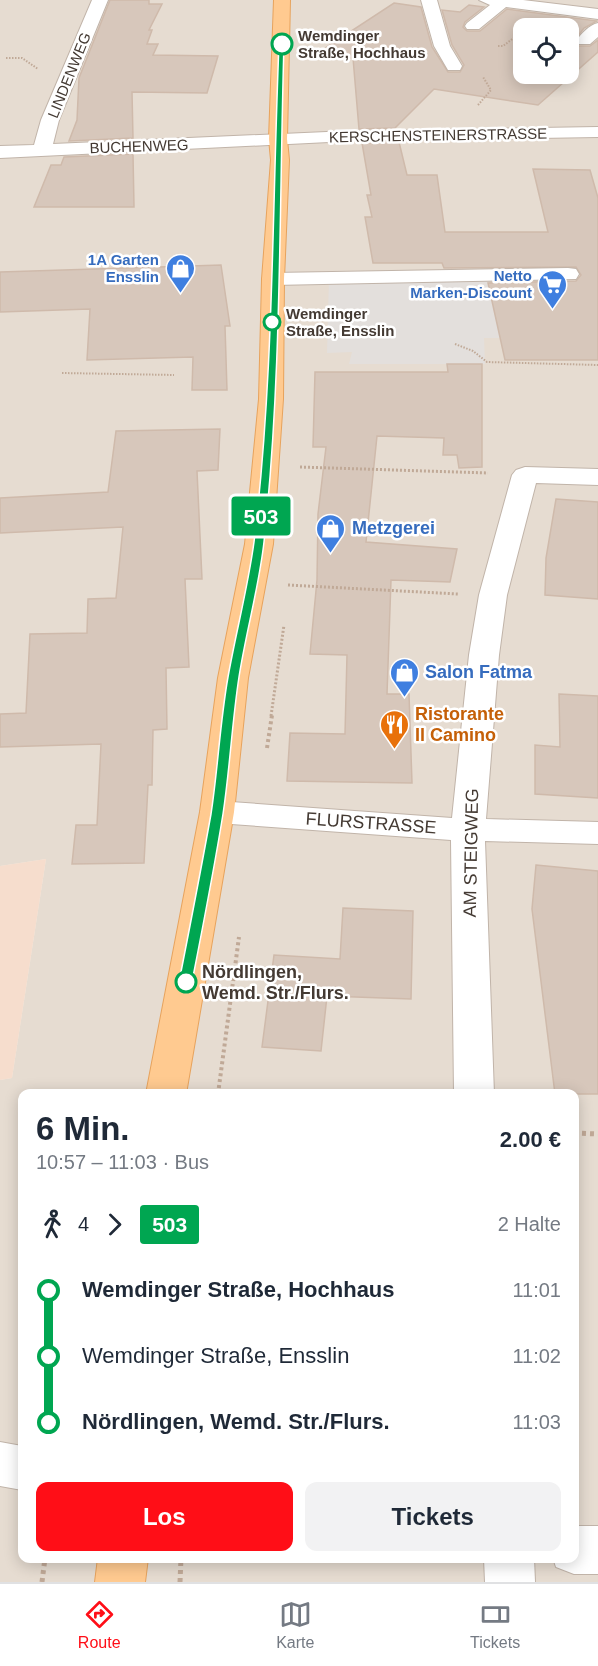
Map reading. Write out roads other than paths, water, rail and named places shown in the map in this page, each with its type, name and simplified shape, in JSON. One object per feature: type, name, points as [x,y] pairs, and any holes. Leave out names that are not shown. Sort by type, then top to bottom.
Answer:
[{"type":"main road","points":[[167,1089],[217,812],[233,678],[259,544],[271,399],[273,279],[280,160],[278,139],[282,0]]},
{"type":"main road","points":[[120,1582],[122,1563]]},
{"type":"street","name":"LINDENWEG","points":[[42,150],[54,110],[100,0]]},
{"type":"street","points":[[429,0],[442,46],[454,66]]},
{"type":"street","points":[[473,26],[495,1],[598,14]]},
{"type":"street","points":[[546,18],[557,9]]},
{"type":"street","points":[[584,41],[598,28]]},
{"type":"street","name":"KERSCHENSTEINERSTRASSE","points":[[278,139],[598,132]]},
{"type":"street","name":"BUCHENWEG","points":[[0,152],[278,139]]},
{"type":"street","points":[[273,279],[568,274]]},
{"type":"street","name":"AM STEIGWEG","points":[[474,1089],[468,830],[484,656],[493,596],[525,475],[598,477]]},
{"type":"street","name":"FLURSTRASSE","points":[[217,812],[468,830],[598,833]]},
{"type":"street","points":[[0,1464],[18,1467]]},
{"type":"street","points":[[579,1550],[598,1550]]},
{"type":"street","points":[[509,1563],[510,1582]]},
{"type":"place","name":"Wemdinger Straße, Hochhaus","points":[[282,44]]},
{"type":"place","name":"1A Garten Ensslin","points":[[180,294]]},
{"type":"place","name":"Netto Marken-Discount","points":[[553,310]]},
{"type":"place","name":"Wemdinger Straße, Ensslin","points":[[272,322]]},
{"type":"place","name":"Metzgerei","points":[[331,554]]},
{"type":"place","name":"Salon Fatma","points":[[404,698]]},
{"type":"place","name":"Ristorante Il Camino","points":[[394,750]]},
{"type":"place","name":"Nördlingen, Wemd. Str./Flurs.","points":[[186,982]]}]
